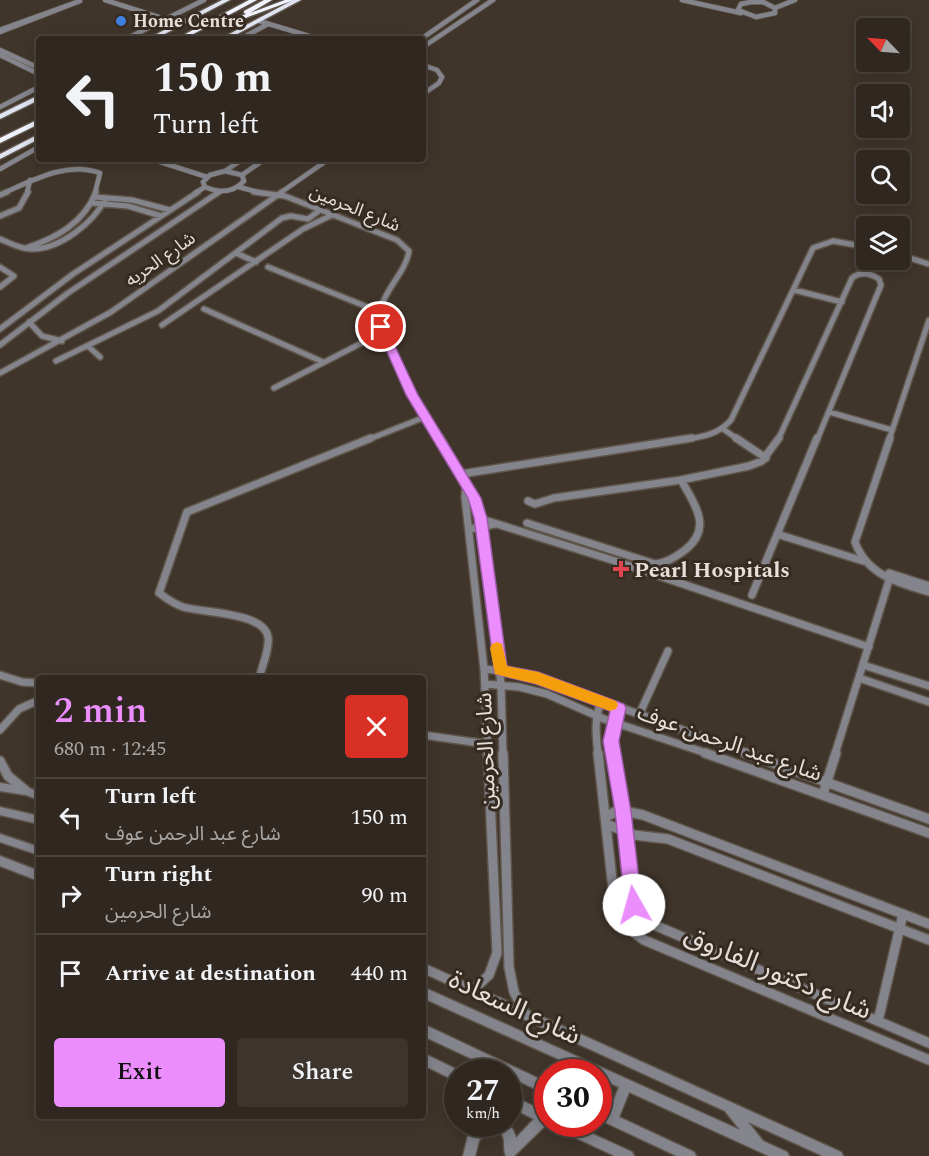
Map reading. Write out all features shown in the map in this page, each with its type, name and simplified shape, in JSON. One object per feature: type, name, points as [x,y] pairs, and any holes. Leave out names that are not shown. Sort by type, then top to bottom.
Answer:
[{"type":"highway","points":[[156,36],[227,0]]},
{"type":"highway","points":[[185,36],[254,0]]},
{"type":"highway","points":[[201,36],[269,0]]},
{"type":"highway","points":[[222,25],[291,0]]},
{"type":"highway","points":[[229,36],[298,0]]},
{"type":"highway","points":[[0,115],[36,99]]},
{"type":"highway","points":[[0,132],[36,114]]},
{"type":"highway","points":[[0,141],[36,123]]},
{"type":"highway","points":[[0,157],[36,138]]},
{"type":"street","points":[[105,0],[168,20]]},
{"type":"street","points":[[138,36],[204,0]]},
{"type":"street","points":[[133,36],[210,0]]},
{"type":"street","points":[[425,36],[477,0]]},
{"type":"street","points":[[426,45],[493,0]]},
{"type":"street","points":[[682,0],[764,17],[773,14],[775,8]]},
{"type":"street","points":[[699,0],[738,6],[745,2],[772,0]]},
{"type":"street","points":[[757,2],[775,8],[795,0]]},
{"type":"street","points":[[0,31],[80,1],[0,31]]},
{"type":"street","points":[[738,6],[742,14]]},
{"type":"street","points":[[259,21],[307,36]]},
{"type":"street","points":[[246,36],[268,24]]},
{"type":"street","points":[[0,52],[36,67]]},
{"type":"street","points":[[0,52],[36,72]]},
{"type":"street","points":[[17,63],[23,61]]},
{"type":"street","points":[[426,66],[437,70],[442,77],[439,83],[426,92]]},
{"type":"street","points":[[0,105],[36,87]]},
{"type":"street","points":[[0,169],[36,149]]},
{"type":"street","points":[[160,162],[207,177]]},
{"type":"street","points":[[205,187],[203,182],[207,177],[225,171],[239,162]]},
{"type":"street","points":[[248,162],[256,165]]},
{"type":"street","points":[[225,171],[242,175],[260,162]]},
{"type":"street","name":"شارع الحريه","points":[[0,373],[62,341],[111,312],[325,162]]},
{"type":"street","points":[[0,195],[52,172],[97,171],[101,175],[86,214],[68,229],[46,241],[26,248]]},
{"type":"street","points":[[0,345],[87,280],[208,199],[219,192],[239,187],[244,181],[242,175]]},
{"type":"street","points":[[0,216],[13,212],[25,203],[30,180]]},
{"type":"street","points":[[205,187],[219,192]]},
{"type":"street","points":[[0,329],[73,274],[205,187]]},
{"type":"street","name":"شارع الحرمين","points":[[239,187],[258,194],[279,195],[320,210],[397,240],[409,252],[408,261],[387,292],[380,312],[383,332],[425,417],[461,474],[466,486],[474,495],[480,518],[501,684],[509,967],[514,992],[526,1016]]},
{"type":"street","points":[[194,194],[208,199]]},
{"type":"street","points":[[93,200],[132,200],[170,210]]},
{"type":"street","points":[[105,201],[161,216]]},
{"type":"street","points":[[0,239],[26,248],[47,247],[89,221],[105,201]]},
{"type":"street","points":[[56,361],[165,307],[282,218],[291,216],[308,219],[320,210]]},
{"type":"street","points":[[162,325],[303,229],[332,215]]},
{"type":"street","points":[[68,229],[74,232]]},
{"type":"street","points":[[461,474],[705,436],[723,429],[731,420],[810,253],[818,245],[842,241],[856,244]]},
{"type":"street","points":[[236,253],[256,262]]},
{"type":"street","points":[[910,258],[929,264]]},
{"type":"street","points":[[0,267],[14,276],[0,287]]},
{"type":"street","points":[[268,267],[380,312]]},
{"type":"street","points":[[528,501],[535,504],[554,498],[681,480],[749,466],[766,458],[775,446],[855,275],[870,274],[881,282],[752,595]]},
{"type":"street","points":[[794,290],[842,302]]},
{"type":"street","points":[[165,307],[180,313]]},
{"type":"street","points":[[204,309],[323,362]]},
{"type":"street","points":[[929,320],[855,542],[863,561],[872,569],[929,592]]},
{"type":"street","points":[[29,322],[38,333],[62,341]]},
{"type":"street","points":[[274,388],[383,332]]},
{"type":"street","points":[[88,346],[100,357]]},
{"type":"street","points":[[829,412],[892,430]]},
{"type":"street","points":[[260,675],[269,638],[269,633],[262,624],[249,619],[176,606],[159,593],[187,512],[425,417]]},
{"type":"street","points":[[723,429],[766,458]]},
{"type":"street","points":[[527,523],[660,564],[677,556],[692,545],[697,538],[701,522],[700,514],[681,480]]},
{"type":"street","name":"شارع الحرمين","points":[[466,486],[465,497],[485,684],[497,953],[493,971],[472,991]]},
{"type":"street","points":[[469,519],[480,518],[597,555],[868,647]]},
{"type":"street","points":[[470,529],[495,524]]},
{"type":"street","points":[[777,534],[863,561]]},
{"type":"street","points":[[597,555],[602,547]]},
{"type":"street","points":[[612,560],[617,552]]},
{"type":"street","points":[[823,794],[890,577]]},
{"type":"street","points":[[890,577],[929,586]]},
{"type":"street","points":[[639,715],[668,651]]},
{"type":"street","points":[[863,665],[929,686]]},
{"type":"street","name":"شارع عبد الرحمن عوف","points":[[484,669],[538,678],[929,819]]},
{"type":"street","points":[[0,675],[22,682],[36,683]]},
{"type":"street","points":[[859,678],[929,702]]},
{"type":"street","name":"شارع عبد الرحمن عوف","points":[[485,684],[534,689],[615,722],[929,833]]},
{"type":"street","points":[[0,730],[19,709],[36,701]]},
{"type":"street","points":[[596,714],[602,702]]},
{"type":"street","name":"شارع دكتور الفاروق","points":[[619,708],[611,741],[623,811],[634,905],[638,914],[653,926],[929,1042]]},
{"type":"street","name":"شارع دكتور الفاروق","points":[[596,714],[616,910],[627,928],[644,940],[929,1060]]},
{"type":"street","points":[[426,735],[487,744]]},
{"type":"street","points":[[0,761],[8,776],[27,791]]},
{"type":"street","points":[[0,787],[36,795]]},
{"type":"street","points":[[0,811],[36,819]]},
{"type":"street","points":[[929,924],[643,815],[623,811],[613,812],[606,820],[625,833],[668,839],[929,940]]},
{"type":"street","points":[[0,838],[36,850]]},
{"type":"street","points":[[0,861],[36,875]]},
{"type":"street","points":[[878,1021],[903,914]]},
{"type":"street","points":[[644,940],[653,926]]},
{"type":"street","points":[[426,969],[837,1156]]},
{"type":"street","name":"شارع السعادة","points":[[426,993],[783,1156]]},
{"type":"street","points":[[426,1031],[534,1082]]},
{"type":"street","points":[[426,1060],[444,1069]]},
{"type":"street","points":[[626,1084],[612,1119],[690,1156]]},
{"type":"street","points":[[729,1107],[760,1146]]},
{"type":"street","points":[[509,1154],[534,1129]]},
{"type":"street","points":[[469,1156],[475,1137]]},
{"type":"street","points":[[509,1154],[511,1137]]},
{"type":"street","points":[[587,1137],[628,1156]]},
{"type":"slow traffic","points":[[497,648],[500,670],[538,678],[610,705]]},
{"type":"place","name":"Home Centre","points":[[121,21]]},
{"type":"place","name":"Pearl Hospitals","points":[[621,569]]},
{"type":"route","points":[[381,327],[412,395],[475,498],[480,518],[500,670],[538,678],[619,708],[611,741],[623,811],[634,905]]}]
